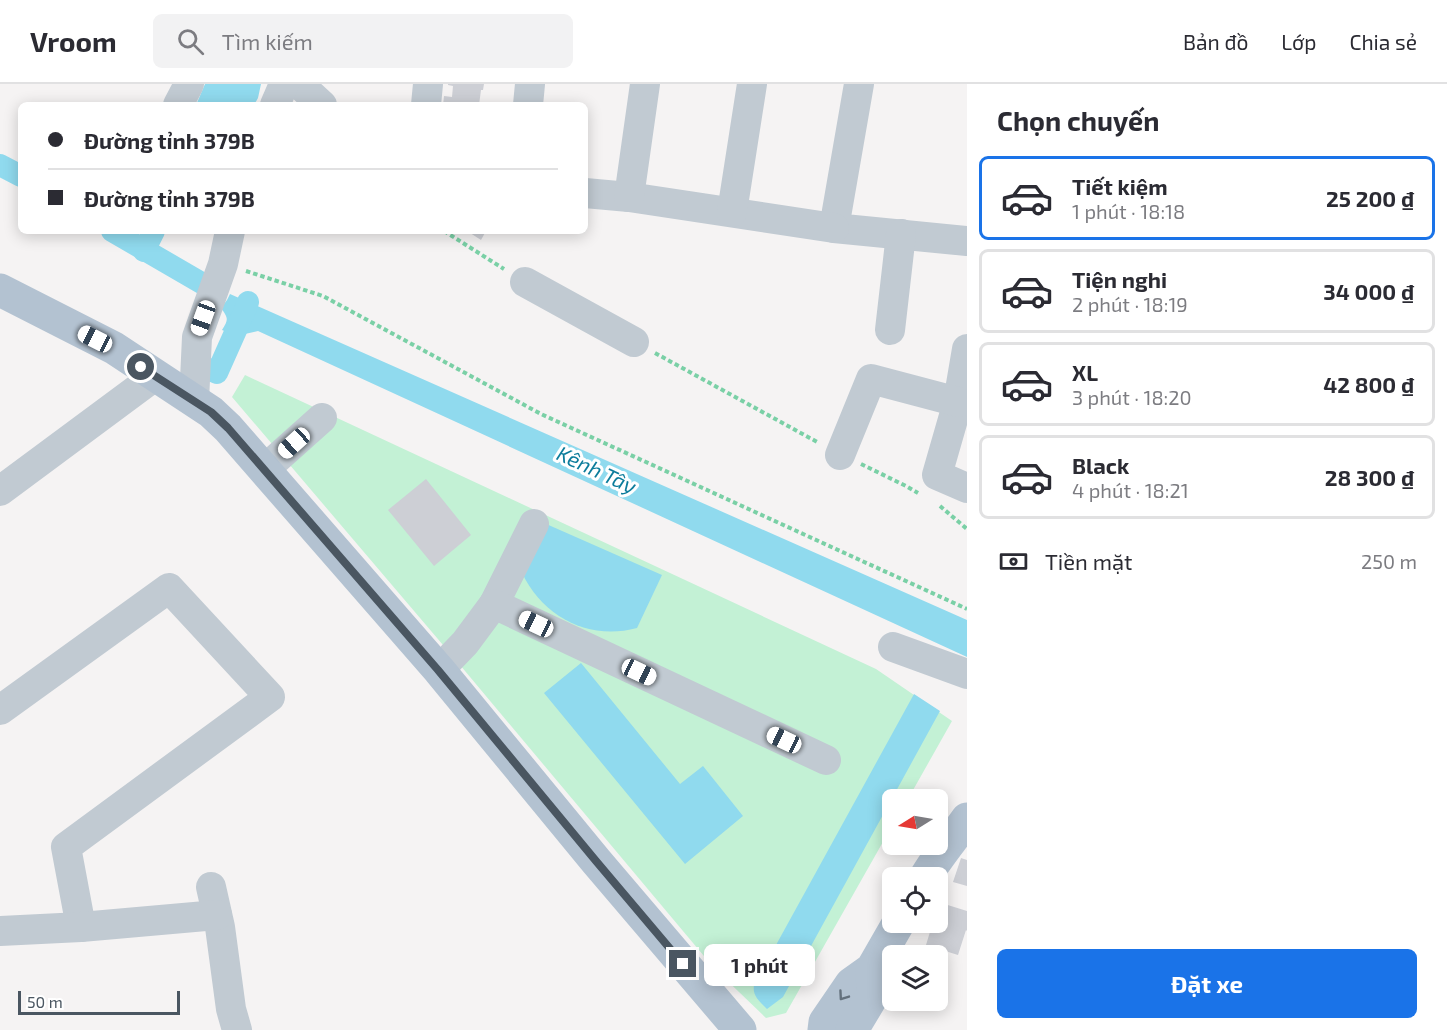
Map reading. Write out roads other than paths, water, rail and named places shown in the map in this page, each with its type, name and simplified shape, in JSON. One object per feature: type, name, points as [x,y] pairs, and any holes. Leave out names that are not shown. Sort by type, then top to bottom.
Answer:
[{"type":"main road","points":[[0,290],[114,348],[211,412],[228,428],[438,670],[740,1030]]},
{"type":"main road","points":[[932,867],[934,863],[956,853],[967,819]]},
{"type":"main road","points":[[824,1030],[825,1022],[851,984],[872,969],[893,933]]},
{"type":"main road","points":[[852,1030],[873,995],[872,969]]},
{"type":"street","points":[[180,102],[189,84]]},
{"type":"street","points":[[276,102],[284,84]]},
{"type":"street","points":[[299,84],[319,102]]},
{"type":"street","points":[[426,102],[428,84]]},
{"type":"street","points":[[528,102],[530,84]]},
{"type":"street","points":[[628,197],[645,84]]},
{"type":"street","points":[[732,212],[752,84]]},
{"type":"street","points":[[834,228],[860,84]]},
{"type":"street","points":[[588,193],[628,197],[834,228],[967,241]]},
{"type":"street","points":[[194,401],[197,337],[223,264],[229,234]]},
{"type":"street","points":[[890,330],[901,234]]},
{"type":"street","points":[[525,282],[634,342]]},
{"type":"street","points":[[967,349],[958,402],[937,475],[967,488]]},
{"type":"street","points":[[0,491],[155,376]]},
{"type":"street","points":[[840,454],[871,379],[958,402]]},
{"type":"street","points":[[265,469],[322,418]]},
{"type":"street","points":[[438,670],[465,643],[494,604],[534,524]]},
{"type":"street","points":[[0,710],[169,588],[270,697],[66,847],[81,927]]},
{"type":"street","points":[[494,604],[826,760]]},
{"type":"street","points":[[893,647],[967,674]]},
{"type":"street","points":[[0,931],[81,927],[214,901],[231,1009],[237,1030]]},
{"type":"water","points":[[205,84],[261,84],[256,102],[197,102]]},
{"type":"water","name":"Kênh Tây","points":[[230,294],[967,620],[967,657],[258,331],[236,336],[222,330],[227,319],[221,308]]},
{"type":"water","points":[[544,523],[662,575],[637,628],[602,631],[585,628],[569,622],[542,602],[522,573]]},
{"type":"water","points":[[581,663],[680,784],[703,766],[743,816],[685,864],[544,693]]},
{"type":"water","points":[[914,694],[940,711],[897,789],[882,789],[882,817],[783,997],[767,1009],[755,996],[754,985]]},
{"type":"waterway","points":[[0,165],[18,174]]},
{"type":"waterway","points":[[117,234],[205,285]]},
{"type":"waterway","points":[[144,251],[152,234]]},
{"type":"waterway","points":[[206,368],[217,373],[248,302]]}]
